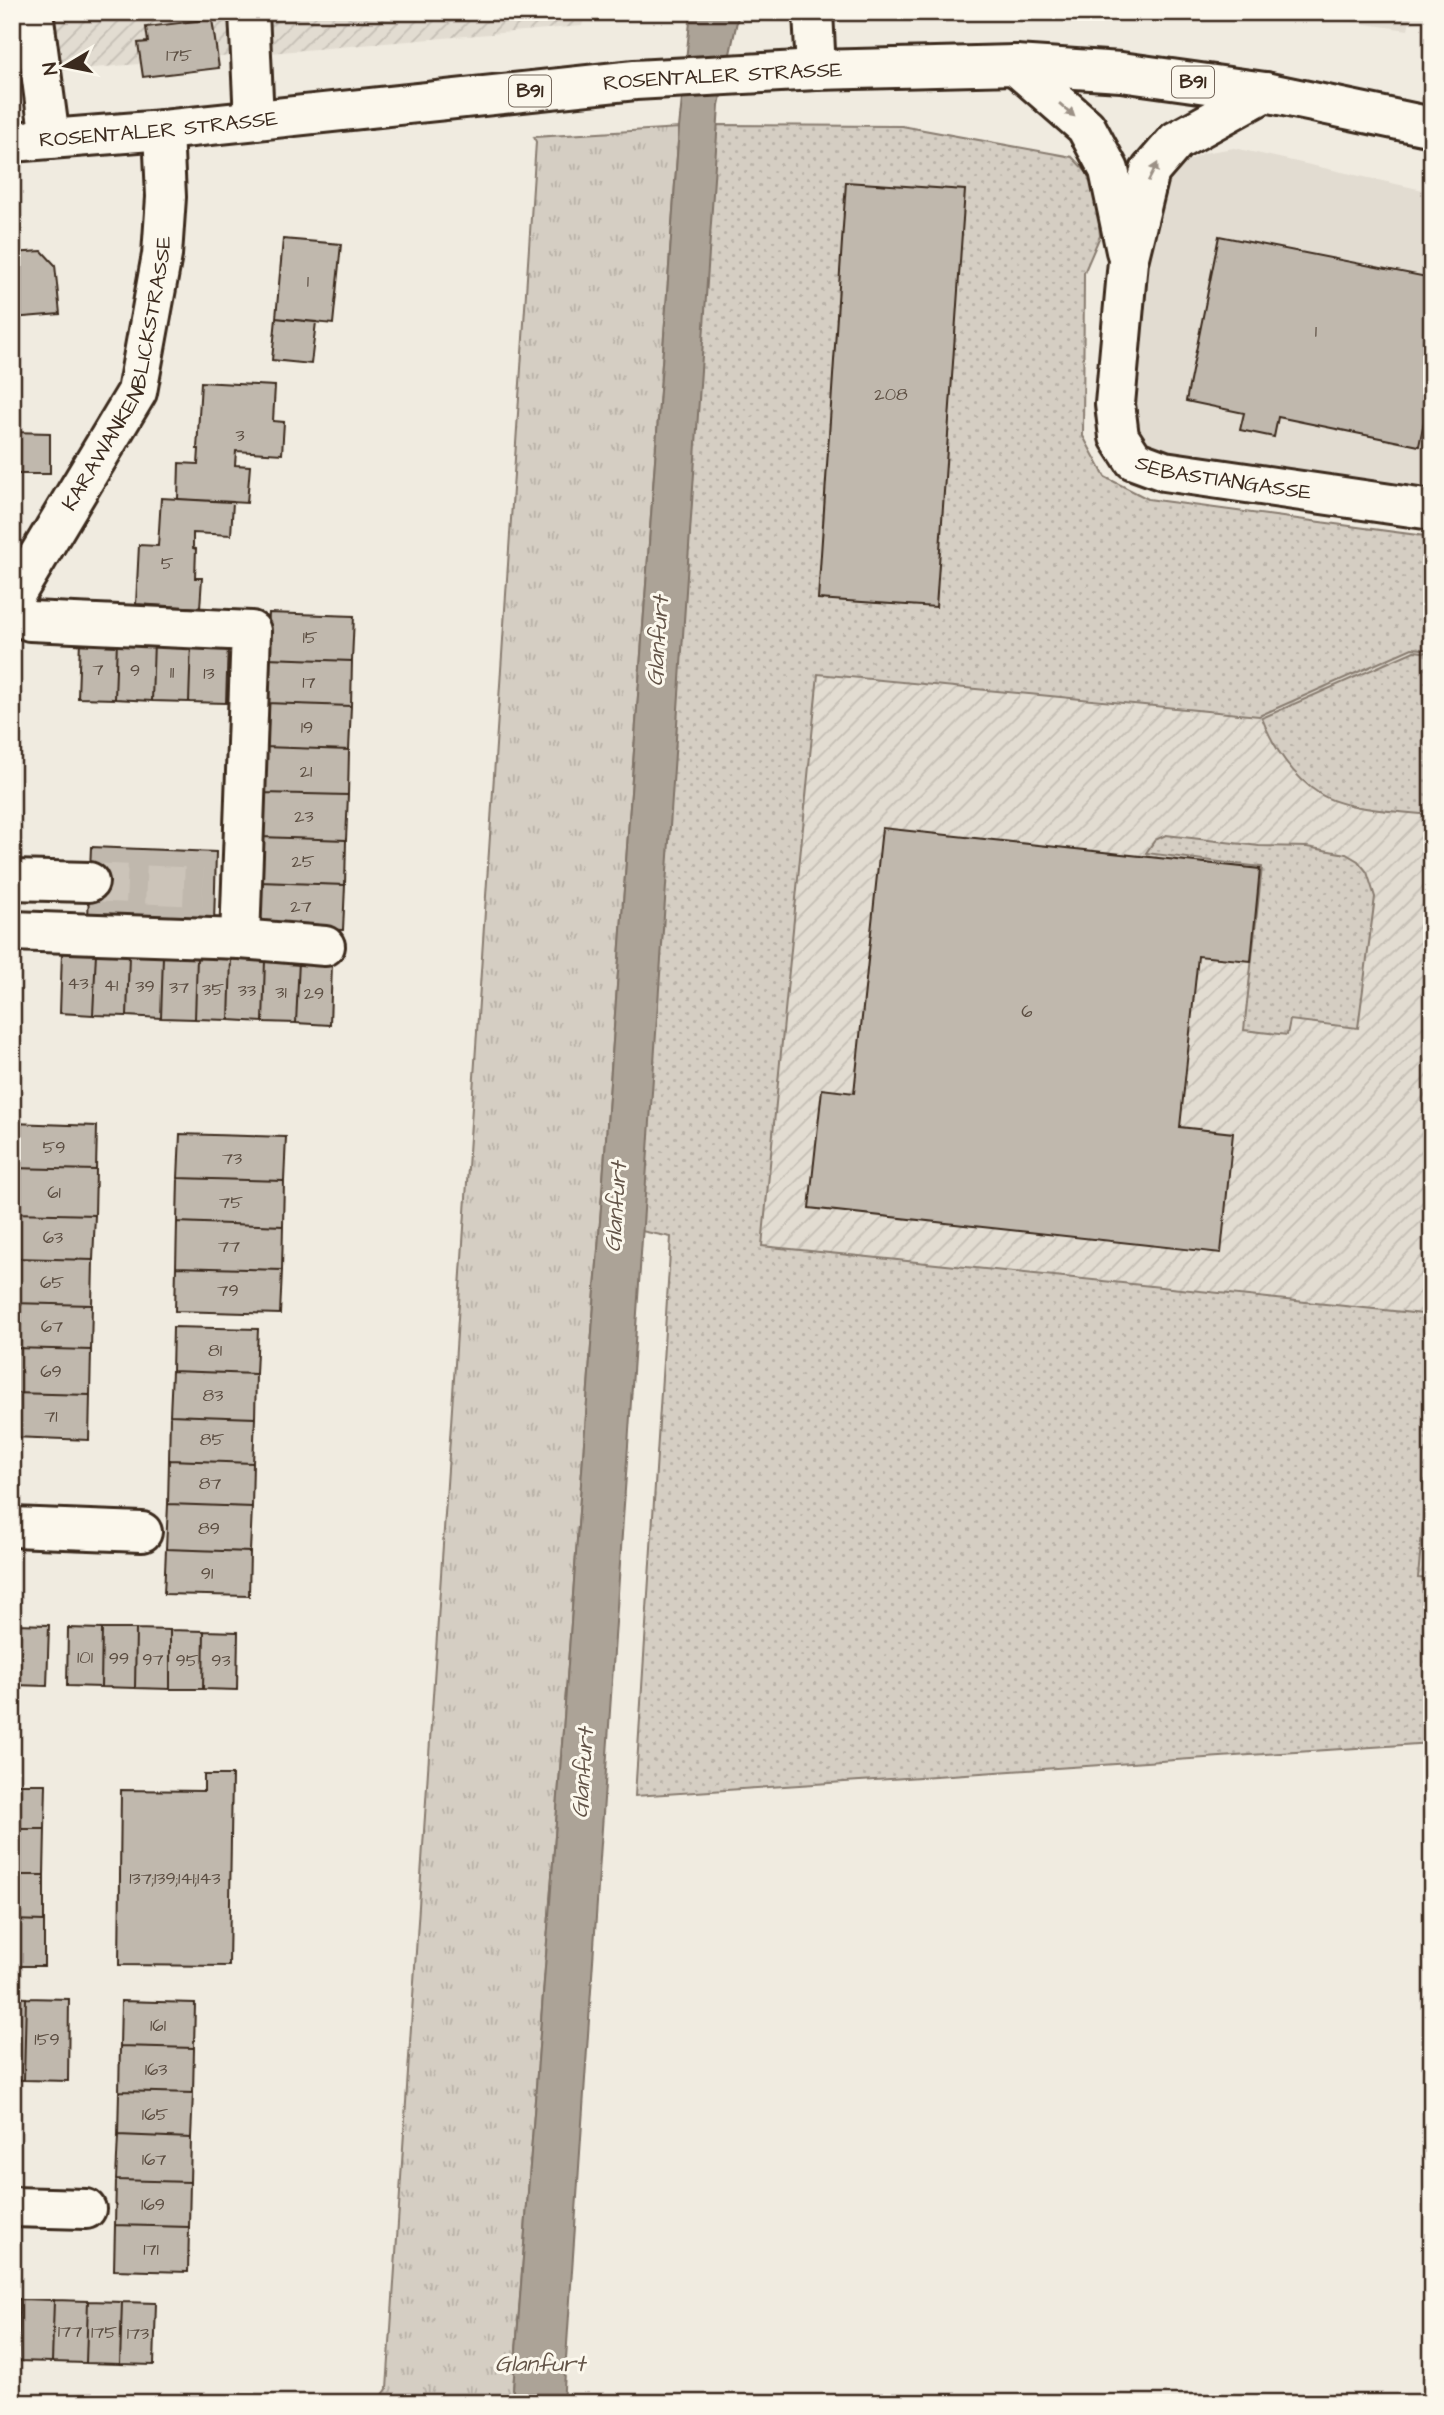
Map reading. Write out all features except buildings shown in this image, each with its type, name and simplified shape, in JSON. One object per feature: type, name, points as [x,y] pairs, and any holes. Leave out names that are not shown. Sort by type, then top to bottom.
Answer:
[{"type":"street","points":[[33,12],[50,139]]},
{"type":"street","points":[[249,12],[254,120]]},
{"type":"street","points":[[800,71],[813,12]]},
{"type":"street","name":"ROSENTALER STRASSE","points":[[12,142],[163,130],[635,80],[800,71],[1015,65],[1121,72],[1265,92],[1432,127]]},
{"type":"street","name":"SEBASTIANGASSE","points":[[1015,65],[1086,127],[1109,170],[1128,261]]},
{"type":"street","name":"SEBASTIANGASSE","points":[[1265,92],[1175,141],[1150,172],[1128,261],[1115,404],[1119,437],[1134,460],[1164,471],[1432,510]]},
{"type":"street","name":"KARAWANKENBLICKSTRASSE","points":[[12,600],[137,392],[162,255],[166,197],[163,130]]},
{"type":"street","points":[[12,614],[30,621],[251,631],[240,939]]},
{"type":"street","points":[[12,880],[89,882]]},
{"type":"street","points":[[12,931],[240,939],[325,946]]},
{"type":"street","points":[[12,1527],[142,1532]]},
{"type":"street","points":[[12,2207],[86,2209]]},
{"type":"shaded area","points":[[12,12],[586,12],[582,26],[12,75]]},
{"type":"shaded area","points":[[1281,12],[1412,12],[1408,30]]},
{"type":"shaded area","points":[[1234,148],[1432,192],[1432,487],[1160,450],[1136,434],[1130,405],[1150,211],[1156,187],[1176,168],[1203,153]]},
{"type":"shaded area","points":[[1412,648],[1432,650],[1432,1315],[762,1246],[817,674],[1259,716]]},
{"type":"shaded area","points":[[1432,1419],[1432,1579],[1418,1579]]},
{"type":"green space","points":[[717,125],[902,126],[1072,157],[1096,182],[1100,236],[1084,273],[1083,436],[1105,477],[1148,499],[1432,537],[1432,650],[1412,648],[1259,716],[818,674],[762,1246],[1432,1315],[1432,1419],[1418,1578],[1432,1579],[1432,1743],[635,1796],[671,1237],[641,1231]]},
{"type":"green space","points":[[679,128],[512,2403],[377,2403],[387,2389],[536,142],[534,137]]},
{"type":"green space","points":[[1414,651],[1432,653],[1432,815],[1344,804],[1310,787],[1285,760],[1262,718]]},
{"type":"green space","points":[[1166,835],[1259,846],[1307,847],[1346,854],[1358,861],[1367,872],[1375,897],[1358,1028],[1290,1020],[1287,1035],[1244,1030],[1262,867],[1146,853],[1155,840]]},
{"type":"water","name":"Glanfurt","points":[[691,12],[739,12],[719,105],[563,2403],[512,2403],[679,128]]},
{"type":"tunnel","points":[[89,882],[203,887]]}]
